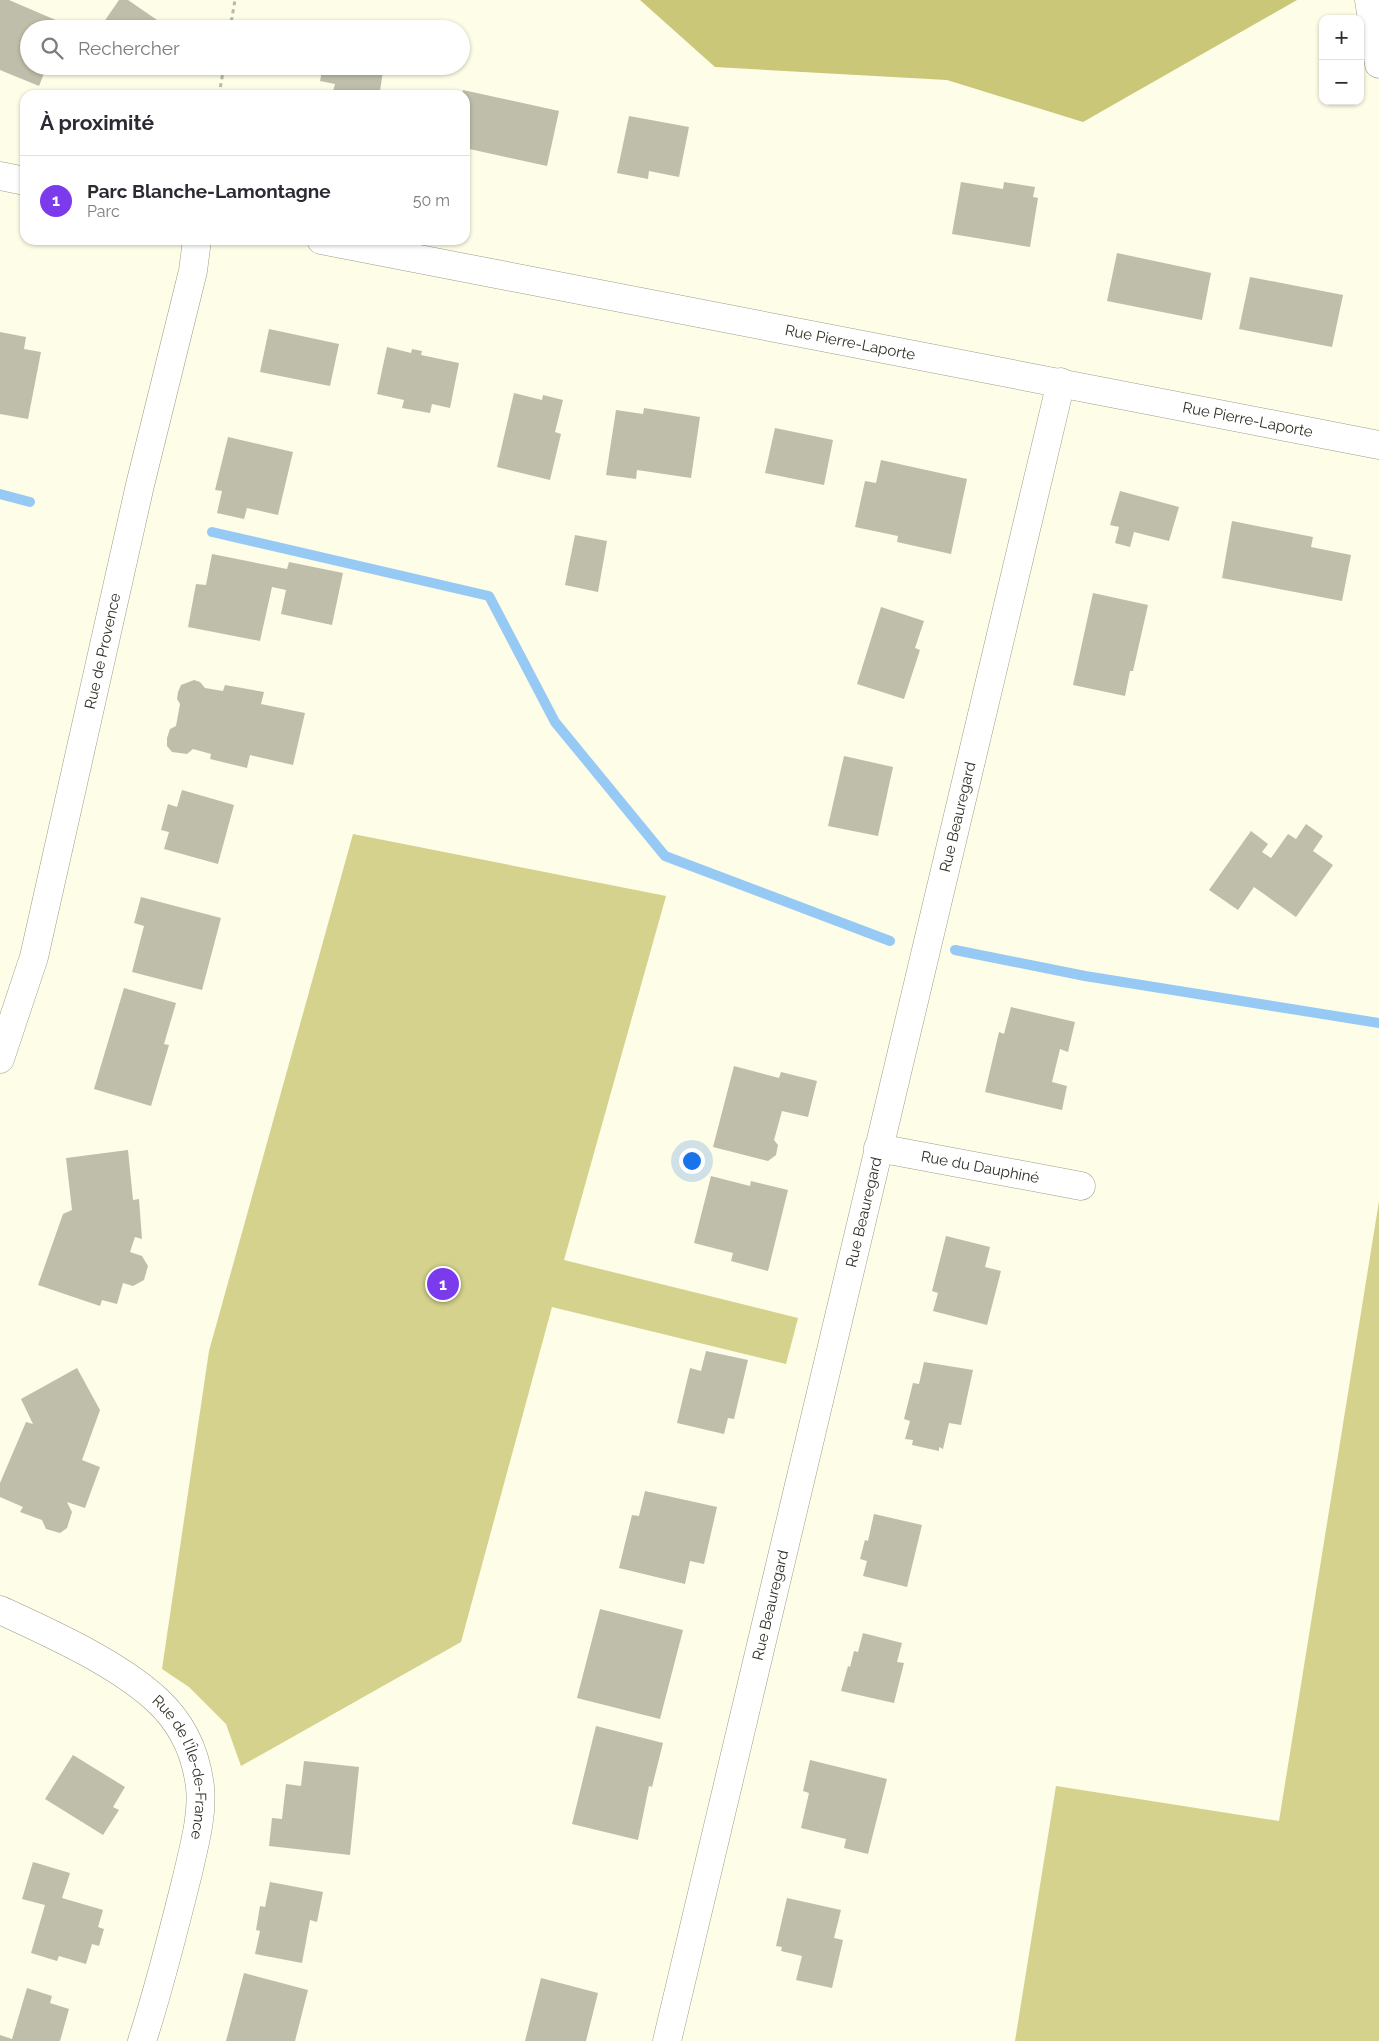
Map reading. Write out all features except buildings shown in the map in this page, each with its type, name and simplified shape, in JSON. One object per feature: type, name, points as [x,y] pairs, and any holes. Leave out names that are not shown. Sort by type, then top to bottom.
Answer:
[{"type":"street","points":[[1369,0],[1379,64]]},
{"type":"street","points":[[0,176],[20,180]]},
{"type":"street","name":"Rue de Provence","points":[[0,1059],[34,957],[140,485],[193,271],[196,245]]},
{"type":"street","name":"Rue Pierre-Laporte","points":[[347,245],[1379,445]]},
{"type":"street","name":"Rue Beauregard","points":[[667,2041],[1060,382]]},
{"type":"street","name":"Rue du Dauphiné","points":[[878,1148],[1081,1186]]},
{"type":"street","name":"Rue de l'Île-de-France","points":[[0,1610],[112,1667],[158,1700],[190,1744],[200,1788],[197,1831],[156,1994],[142,2041]]},
{"type":"path","points":[[232,20],[235,0]]},
{"type":"path","points":[[220,90],[222,75]]},
{"type":"shaded area","points":[[640,0],[1297,0],[1083,122],[947,80],[715,67]]},
{"type":"shaded area","points":[[353,834],[666,896],[564,1260],[798,1318],[786,1364],[552,1307],[461,1642],[241,1766],[226,1724],[189,1687],[162,1669],[209,1351]]},
{"type":"shaded area","points":[[1379,1201],[1379,2041],[1015,2041],[1056,1786],[1279,1821]]},
{"type":"waterway","points":[[0,494],[30,502]]},
{"type":"waterway","points":[[212,532],[489,596],[555,722],[665,856],[890,941]]},
{"type":"waterway","points":[[955,950],[1085,976],[1379,1023]]},
{"type":"place","name":"Parc Blanche-Lamontagne","points":[[443,1284]]}]
